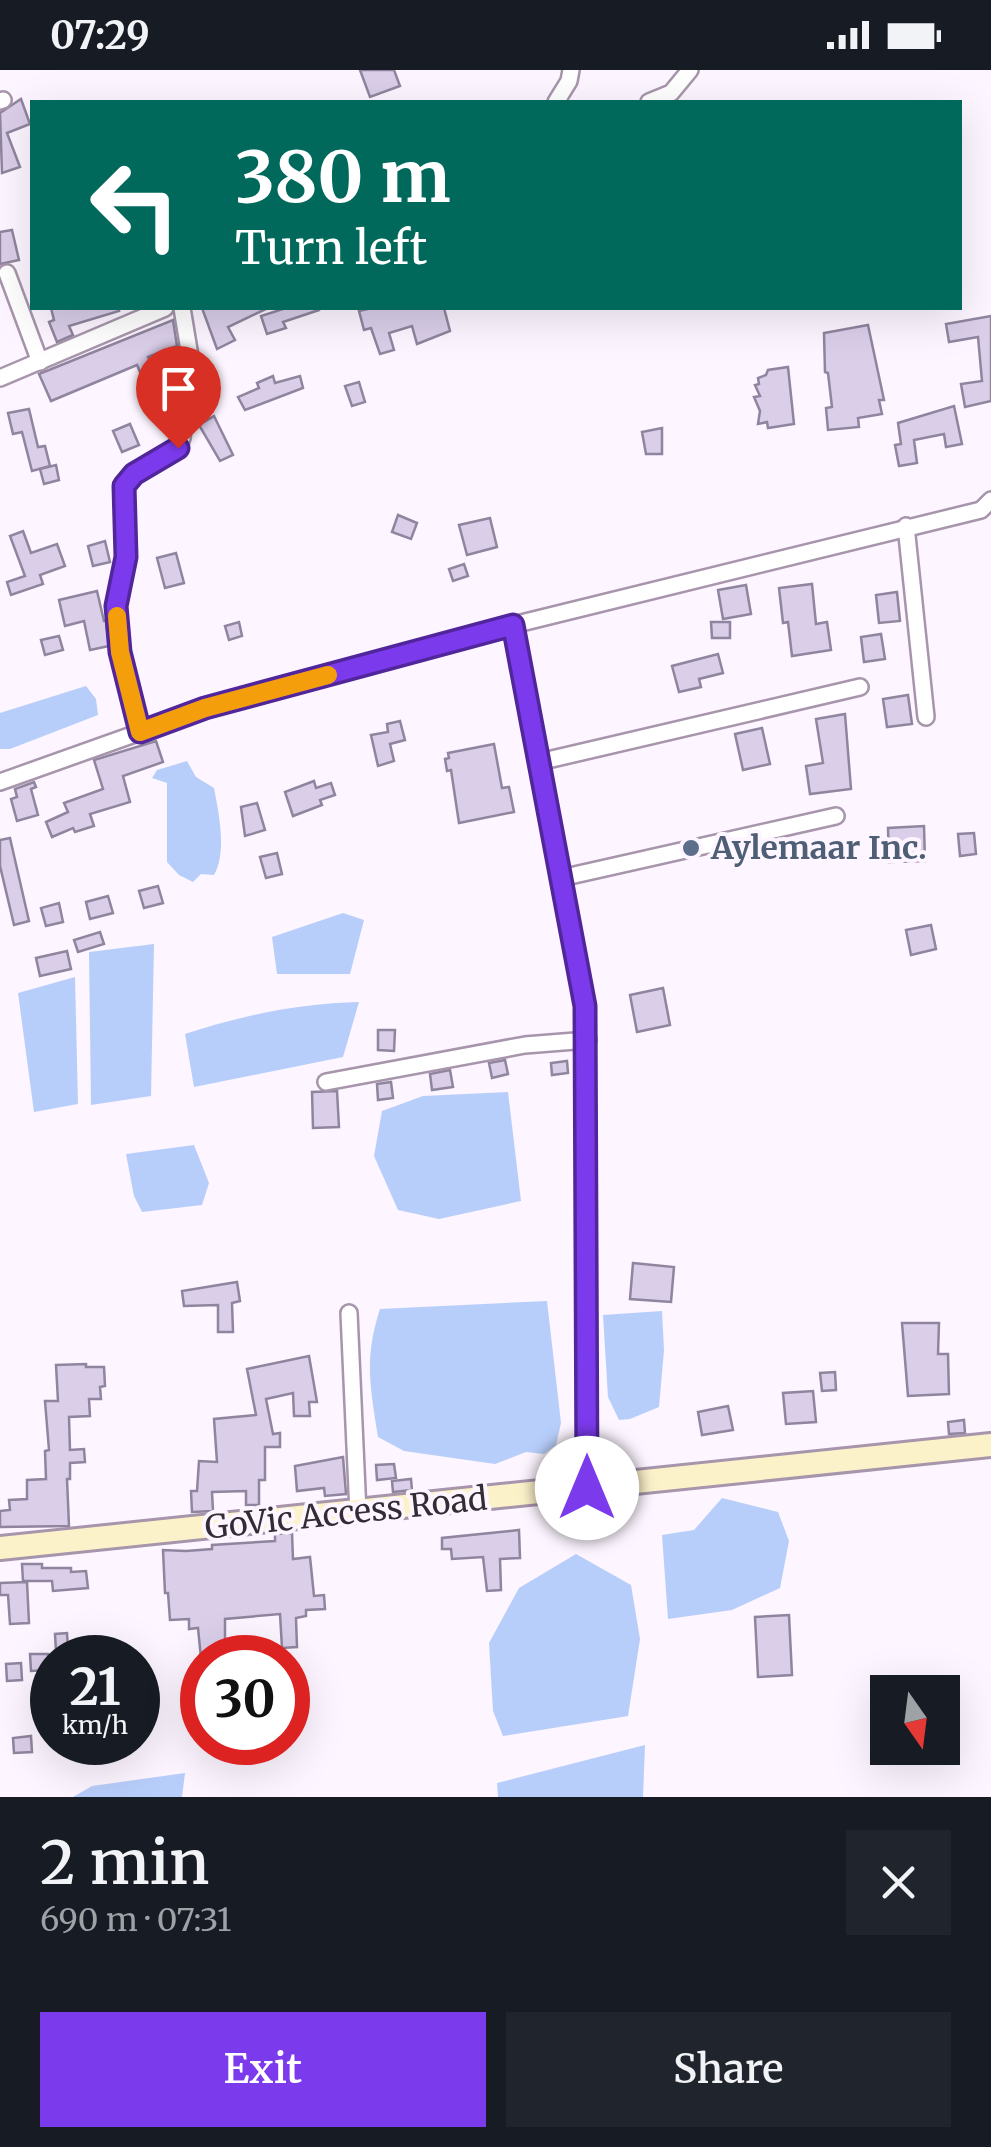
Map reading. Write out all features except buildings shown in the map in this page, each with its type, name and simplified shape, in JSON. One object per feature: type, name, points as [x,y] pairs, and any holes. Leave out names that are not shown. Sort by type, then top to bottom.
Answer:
[{"type":"main road","name":"GoVic Access Road","points":[[0,1548],[991,1445]]},
{"type":"street","points":[[557,100],[571,70]]},
{"type":"street","points":[[654,100],[671,94],[690,70]]},
{"type":"street","points":[[7,273],[40,362]]},
{"type":"street","points":[[0,378],[160,310]]},
{"type":"street","points":[[140,732],[120,652],[116,606],[126,557],[124,486],[134,474],[178,448],[182,438],[191,362],[182,310]]},
{"type":"street","points":[[0,782],[205,708],[513,625],[980,510],[991,500]]},
{"type":"street","points":[[906,526],[926,717]]},
{"type":"street","points":[[513,625],[585,1006],[588,1040],[587,1488]]},
{"type":"street","points":[[539,762],[860,687]]},
{"type":"street","points":[[561,878],[836,816]]},
{"type":"street","points":[[326,1082],[525,1045],[588,1040]]},
{"type":"street","points":[[349,1313],[358,1513]]},
{"type":"water","points":[[86,686],[96,699],[98,715],[10,749],[0,749],[0,713]]},
{"type":"water","points":[[187,761],[196,777],[214,788],[221,833],[214,875],[201,874],[193,882],[167,862],[167,783],[152,778],[157,770]]},
{"type":"water","points":[[343,913],[364,920],[350,974],[277,974],[272,937]]},
{"type":"water","points":[[154,944],[151,1096],[91,1105],[89,952]]},
{"type":"water","points":[[75,977],[78,1104],[34,1112],[18,993]]},
{"type":"water","points":[[359,1002],[343,1057],[194,1087],[185,1034],[270,1012]]},
{"type":"water","points":[[508,1092],[521,1201],[439,1219],[398,1210],[374,1156],[382,1111],[423,1096]]},
{"type":"water","points":[[194,1145],[209,1183],[202,1205],[142,1212],[134,1196],[126,1154]]},
{"type":"water","points":[[547,1301],[561,1423],[556,1445],[544,1454],[526,1452],[495,1464],[404,1451],[378,1437],[370,1358],[380,1309]]},
{"type":"water","points":[[662,1311],[664,1350],[659,1407],[619,1420],[608,1397],[603,1315]]},
{"type":"water","points":[[722,1498],[778,1512],[789,1541],[780,1588],[732,1610],[668,1619],[662,1535],[694,1530]]},
{"type":"water","points":[[576,1554],[631,1585],[640,1639],[628,1716],[503,1736],[493,1711],[489,1643],[519,1588]]},
{"type":"water","points":[[645,1745],[643,1797],[498,1797],[497,1783]]},
{"type":"water","points":[[185,1773],[182,1797],[73,1797],[92,1786]]},
{"type":"slow traffic","points":[[117,616],[120,652],[140,732],[205,708],[328,675]]},
{"type":"place","name":"Aylemaar Inc.","points":[[691,848]]},
{"type":"route","points":[[178,448],[134,474],[124,486],[126,557],[116,606],[120,652],[140,732],[205,708],[513,625],[585,1006],[588,1040],[587,1488]]}]
